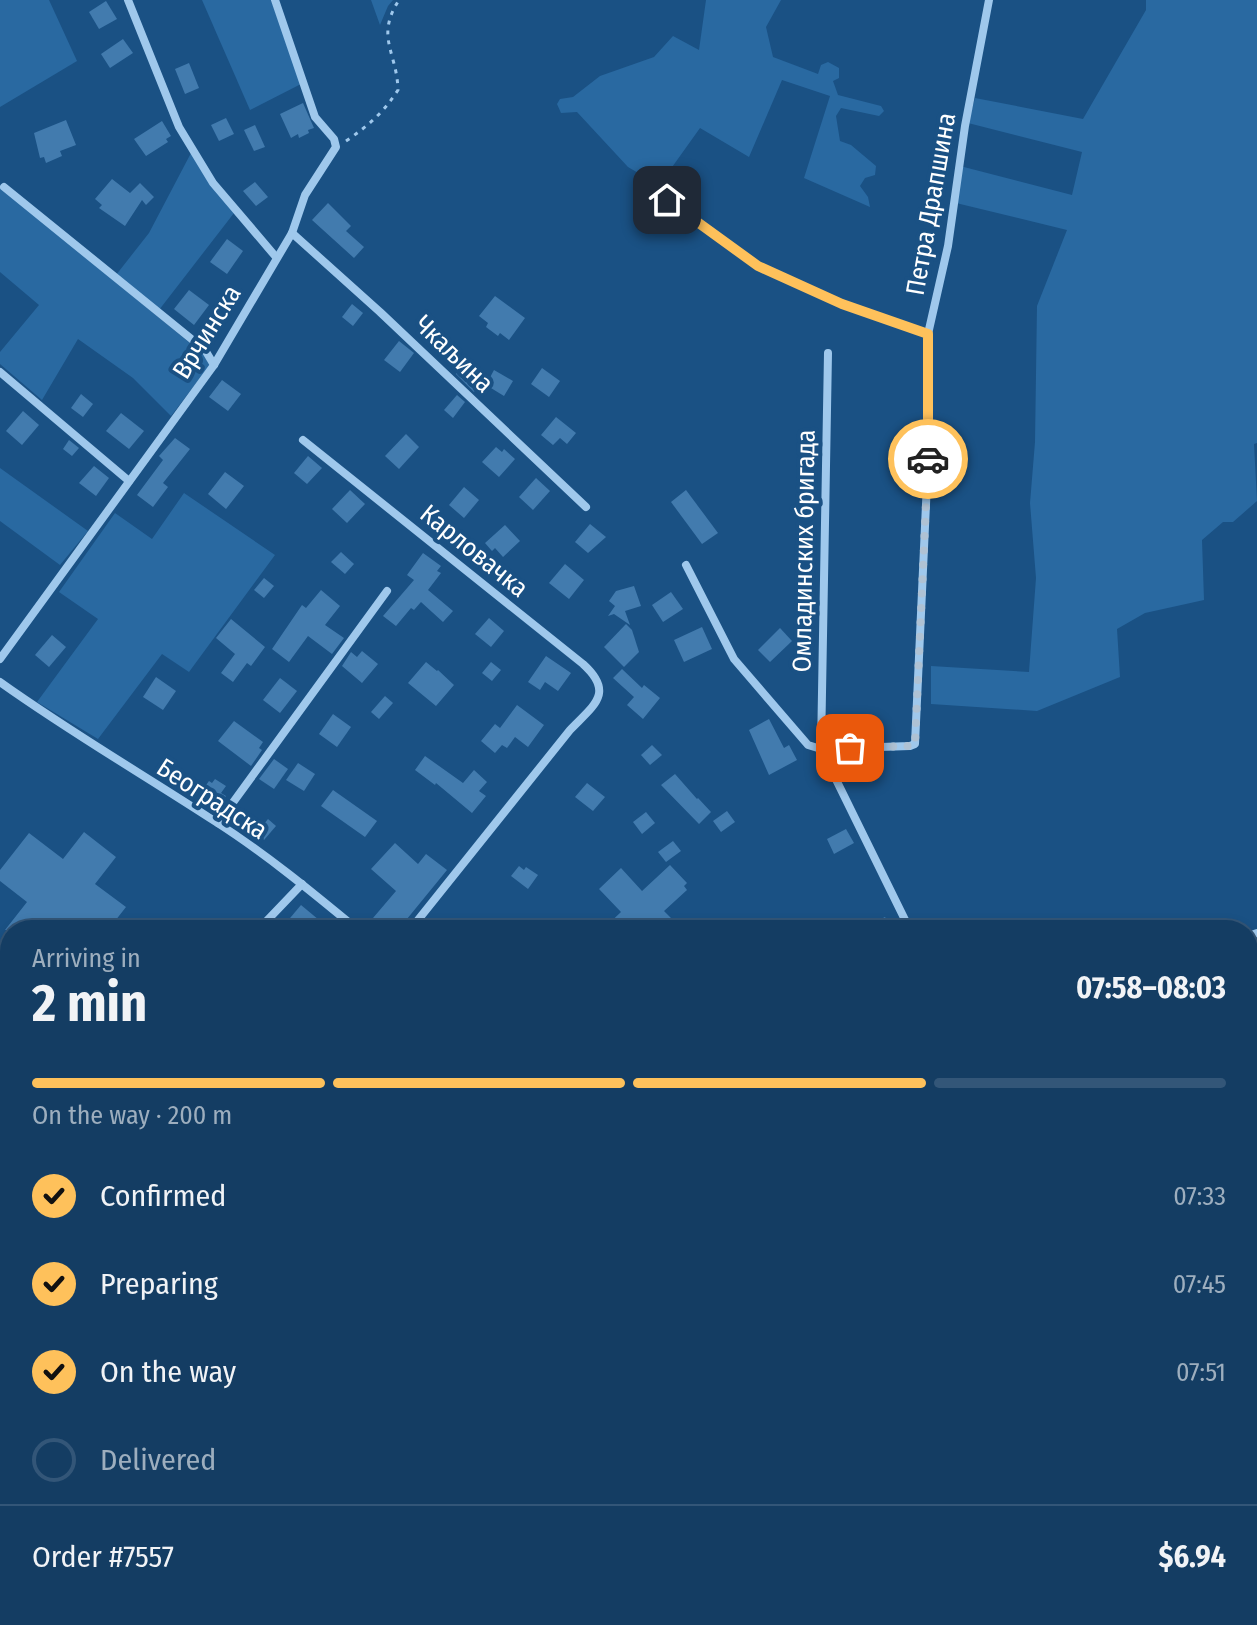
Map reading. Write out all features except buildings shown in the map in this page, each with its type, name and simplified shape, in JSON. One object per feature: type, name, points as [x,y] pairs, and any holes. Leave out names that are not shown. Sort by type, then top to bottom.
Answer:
[{"type":"street","points":[[128,0],[179,127],[213,183],[276,257]]},
{"type":"street","points":[[275,0],[315,117],[334,139],[336,147]]},
{"type":"street","name":"Петра Драпшина","points":[[821,749],[915,744],[929,439],[928,334],[948,246],[965,126],[989,0]]},
{"type":"street","name":"Врчинска","points":[[0,659],[214,365],[292,233],[305,195],[336,147]]},
{"type":"street","points":[[4,187],[205,350],[214,365]]},
{"type":"street","points":[[667,200],[758,266],[842,304],[928,334]]},
{"type":"street","name":"Чкаљина","points":[[292,233],[586,507]]},
{"type":"street","name":"Омладинских бригада","points":[[821,749],[828,353]]},
{"type":"street","points":[[0,372],[129,481]]},
{"type":"street","name":"Карловачка","points":[[303,440],[583,664],[599,681],[601,693],[595,704],[570,730],[418,920]]},
{"type":"street","points":[[686,565],[734,659],[800,737],[808,745],[821,749],[905,920]]},
{"type":"street","points":[[218,823],[387,591]]},
{"type":"street","name":"Београдска","points":[[0,682],[218,823],[346,920]]},
{"type":"street","points":[[268,920],[302,884]]},
{"type":"path","points":[[336,147],[370,125],[398,90],[386,31],[399,0]]},
{"type":"shaded area","points":[[0,0],[49,0],[77,61],[0,107]]},
{"type":"shaded area","points":[[202,0],[271,0],[301,84],[250,110]]},
{"type":"shaded area","points":[[371,0],[393,0],[380,25]]},
{"type":"shaded area","points":[[706,0],[781,0],[766,27],[773,57],[818,74],[821,65],[828,62],[839,68],[839,78],[833,81],[838,95],[881,106],[884,111],[879,116],[841,108],[836,116],[840,141],[851,145],[876,166],[875,175],[865,178],[860,186],[868,197],[870,207],[804,178],[830,96],[782,80],[749,157],[700,128],[645,205],[641,193],[645,177],[628,167],[577,112],[561,113],[557,104],[560,99],[573,97],[600,76],[654,57],[673,36],[699,50]]},
{"type":"shaded area","points":[[1146,0],[1257,0],[1257,443],[1254,444],[1257,501],[1233,522],[1223,522],[1202,540],[1204,600],[1145,613],[1117,629],[1120,677],[1037,711],[931,704],[931,666],[1029,672],[1036,578],[1030,503],[1035,442],[1037,306],[1067,230],[956,203],[960,166],[1072,195],[1082,152],[968,123],[975,98],[1083,119],[1146,10]]},
{"type":"shaded area","points":[[191,153],[234,213],[159,310],[116,275],[149,233]]},
{"type":"shaded area","points":[[0,187],[202,353],[210,365],[171,416],[133,378],[78,339],[42,400],[0,364],[0,352],[39,305],[0,272]]},
{"type":"shaded area","points":[[0,468],[88,531],[60,565],[0,521]]},
{"type":"shaded area","points":[[184,493],[275,555],[189,672],[162,654],[98,739],[37,702],[98,619],[59,592],[115,513],[152,539]]},
{"type":"way so far","points":[[850,748],[915,744],[928,459]]},
{"type":"route","points":[[667,200],[758,266],[842,304],[928,334],[928,459]]}]
